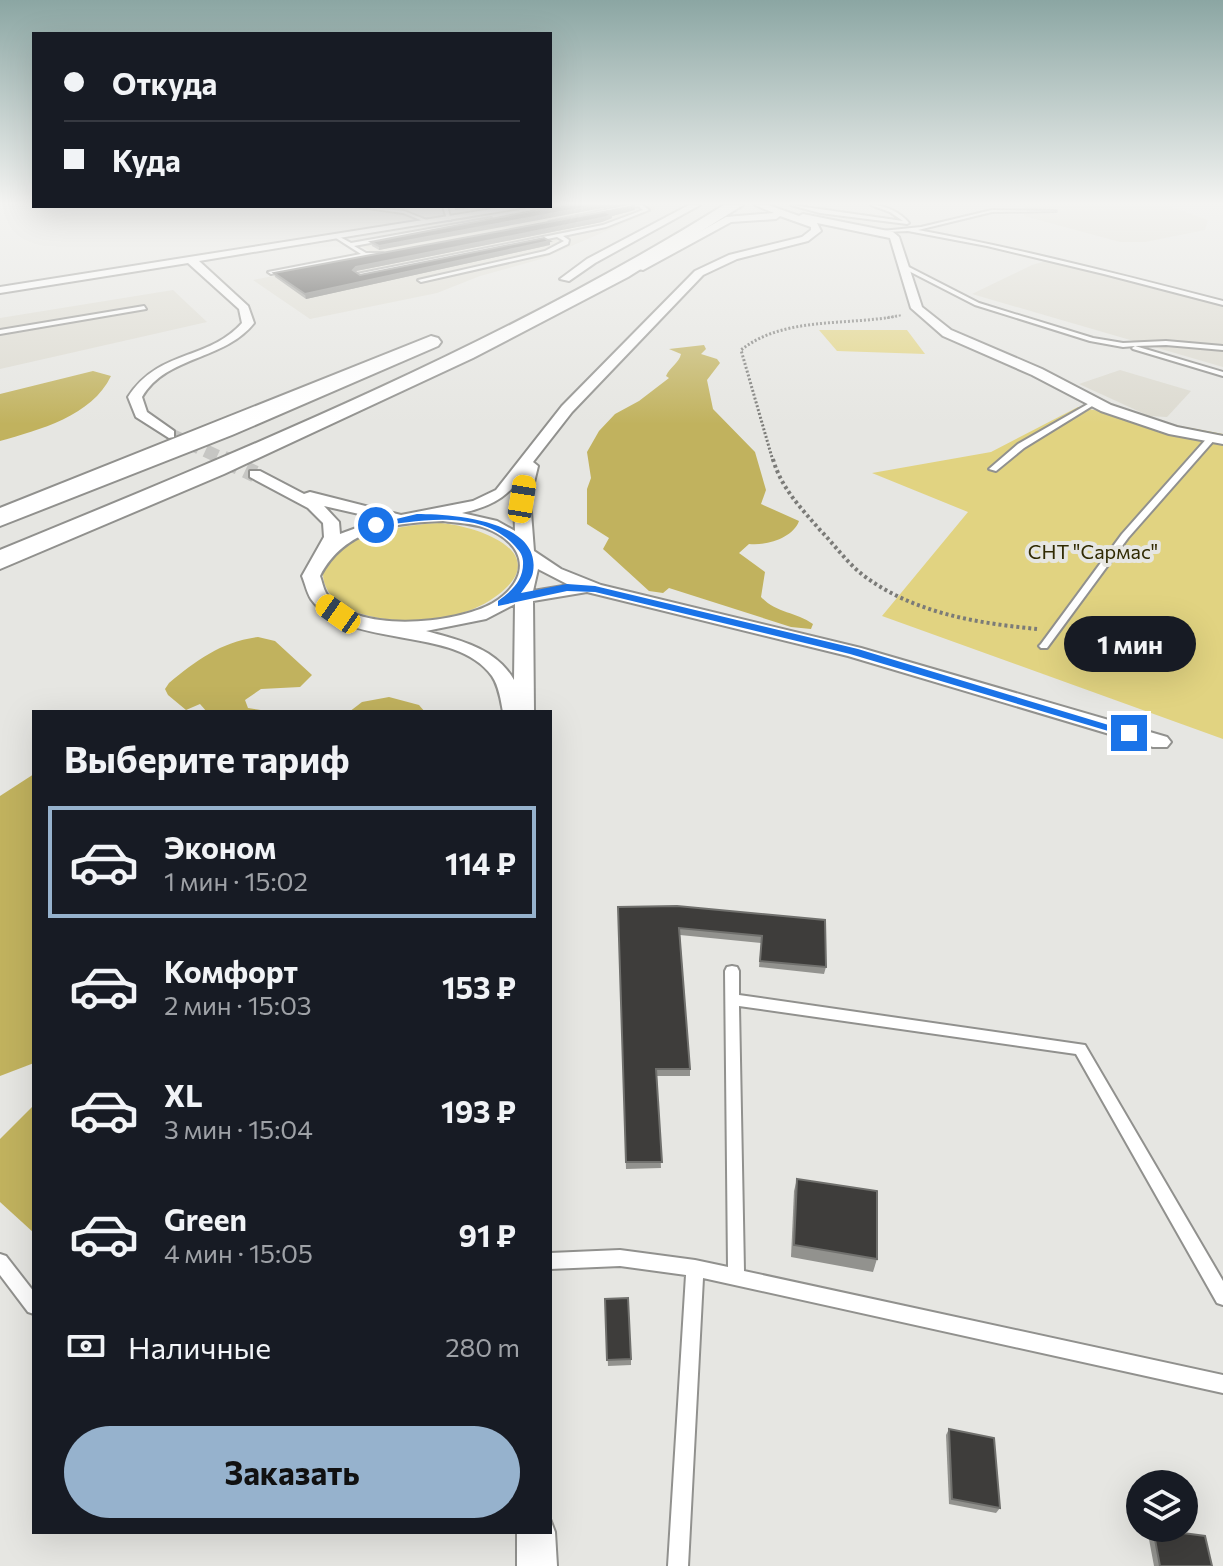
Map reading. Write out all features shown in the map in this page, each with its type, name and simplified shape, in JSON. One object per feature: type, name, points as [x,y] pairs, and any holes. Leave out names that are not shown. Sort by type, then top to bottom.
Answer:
[{"type":"highway","points":[[0,560],[268,447],[485,344],[610,278]]},
{"type":"highway","points":[[543,290],[565,279]]},
{"type":"highway","points":[[0,518],[223,430],[445,336]]},
{"type":"street","points":[[0,290],[79,278]]},
{"type":"street","points":[[169,434],[141,414],[135,397],[138,389],[155,374],[235,337],[248,323],[244,308],[211,278]]},
{"type":"street","points":[[597,286],[615,278]]},
{"type":"street","points":[[318,559],[331,546],[362,529],[467,508],[494,498],[536,452],[567,409],[694,278]]},
{"type":"street","points":[[907,278],[917,308],[947,333],[1142,422],[1217,439]]},
{"type":"street","points":[[524,710],[524,590],[528,574],[522,499],[536,452]]},
{"type":"street","points":[[255,474],[325,512],[331,522],[332,537],[311,576],[323,603],[346,617],[441,639],[479,654],[501,673],[513,710]]},
{"type":"street","points":[[287,489],[360,512],[465,519],[488,525],[510,535],[525,551],[555,573],[595,589],[854,652],[1160,742]]},
{"type":"street","points":[[375,625],[412,627],[447,624],[485,613],[524,590],[595,589]]},
{"type":"street","points":[[536,1534],[537,1566]]},
{"type":"lane","points":[[421,280],[430,278]]},
{"type":"lane","points":[[927,278],[977,304],[1092,340],[1123,345],[1223,374]]},
{"type":"lane","points":[[1130,278],[1223,303]]},
{"type":"lane","points":[[0,332],[144,308]]},
{"type":"lane","points":[[1123,345],[1166,343],[1223,348]]},
{"type":"lane","points":[[993,469],[1021,446],[1095,402]]},
{"type":"lane","points":[[1044,646],[1125,536],[1217,439]]},
{"type":"lane","points":[[732,971],[736,1278]]},
{"type":"lane","points":[[733,1000],[1080,1049],[1223,1297]]},
{"type":"lane","points":[[552,1261],[620,1258],[695,1268],[1223,1384]]},
{"type":"lane","points":[[0,1262],[32,1303]]},
{"type":"lane","points":[[678,1566],[695,1268]]},
{"type":"path","points":[[917,308],[893,318],[776,332],[745,346],[742,358],[778,477],[796,503],[860,573],[891,594],[948,616],[993,625],[1056,630]]},
{"type":"shaded area","points":[[475,278],[437,293],[310,319],[253,280]]},
{"type":"shaded area","points":[[1005,278],[1117,278],[1223,306],[1223,367],[972,294]]},
{"type":"shaded area","points":[[173,290],[207,322],[0,369],[0,318]]},
{"type":"shaded area","points":[[704,345],[706,349],[701,354],[720,363],[707,380],[713,409],[755,452],[766,490],[761,504],[799,521],[785,536],[763,544],[749,544],[739,553],[765,572],[761,597],[773,606],[813,624],[811,629],[791,627],[669,588],[663,593],[649,591],[603,549],[609,538],[587,524],[587,489],[591,478],[587,452],[599,431],[615,414],[639,401],[669,378],[666,376],[681,354],[669,349]]},
{"type":"shaded area","points":[[1120,370],[1191,391],[1167,417],[1149,416],[1079,384]]},
{"type":"shaded area","points":[[93,371],[111,376],[102,390],[78,411],[31,432],[0,441],[0,394]]},
{"type":"shaded area","points":[[258,637],[275,641],[312,675],[300,687],[261,689],[245,700],[248,708],[261,710],[205,710],[200,704],[186,710],[168,695],[165,689],[169,683],[200,660],[245,639]]},
{"type":"shaded area","points":[[389,697],[419,705],[423,710],[352,710],[362,702]]},
{"type":"shaded area","points":[[32,775],[32,1064],[0,1076],[0,796]]},
{"type":"shaded area","points":[[32,1107],[32,1231],[0,1202],[0,1139]]},
{"type":"green space","points":[[819,330],[907,330],[925,354],[837,351]]},
{"type":"green space","name":"СНТ \"Сармас\"","points":[[1078,407],[1223,434],[1223,739],[882,616],[968,512],[872,473],[991,452]]},
{"type":"green space","points":[[441,523],[472,529],[503,544],[514,553],[518,565],[514,579],[499,594],[470,610],[419,621],[369,616],[341,604],[328,591],[323,573],[329,558],[343,547],[385,531]]},
{"type":"building","points":[[281,278],[379,278],[305,294]]},
{"type":"building","points":[[677,906],[825,920],[826,967],[760,961],[762,936],[679,928],[690,1069],[656,1069],[662,1162],[626,1162],[618,907]]},
{"type":"building","points":[[797,1179],[877,1191],[877,1259],[794,1245]]},
{"type":"building","points":[[628,1298],[631,1359],[607,1360],[605,1299]]},
{"type":"building","points":[[949,1429],[994,1438],[1000,1508],[952,1499]]},
{"type":"building","points":[[1198,1535],[1205,1536],[1212,1566],[1160,1566],[1155,1542],[1198,1542]]},
{"type":"tunnel","points":[[169,434],[228,461]]},
{"type":"tunnel","points":[[223,459],[255,474]]},
{"type":"route","points":[[376,525],[417,517],[448,517],[481,522],[510,535],[524,547],[530,562],[524,583],[502,604],[517,597],[567,588],[595,589],[854,652],[1129,733]]}]
